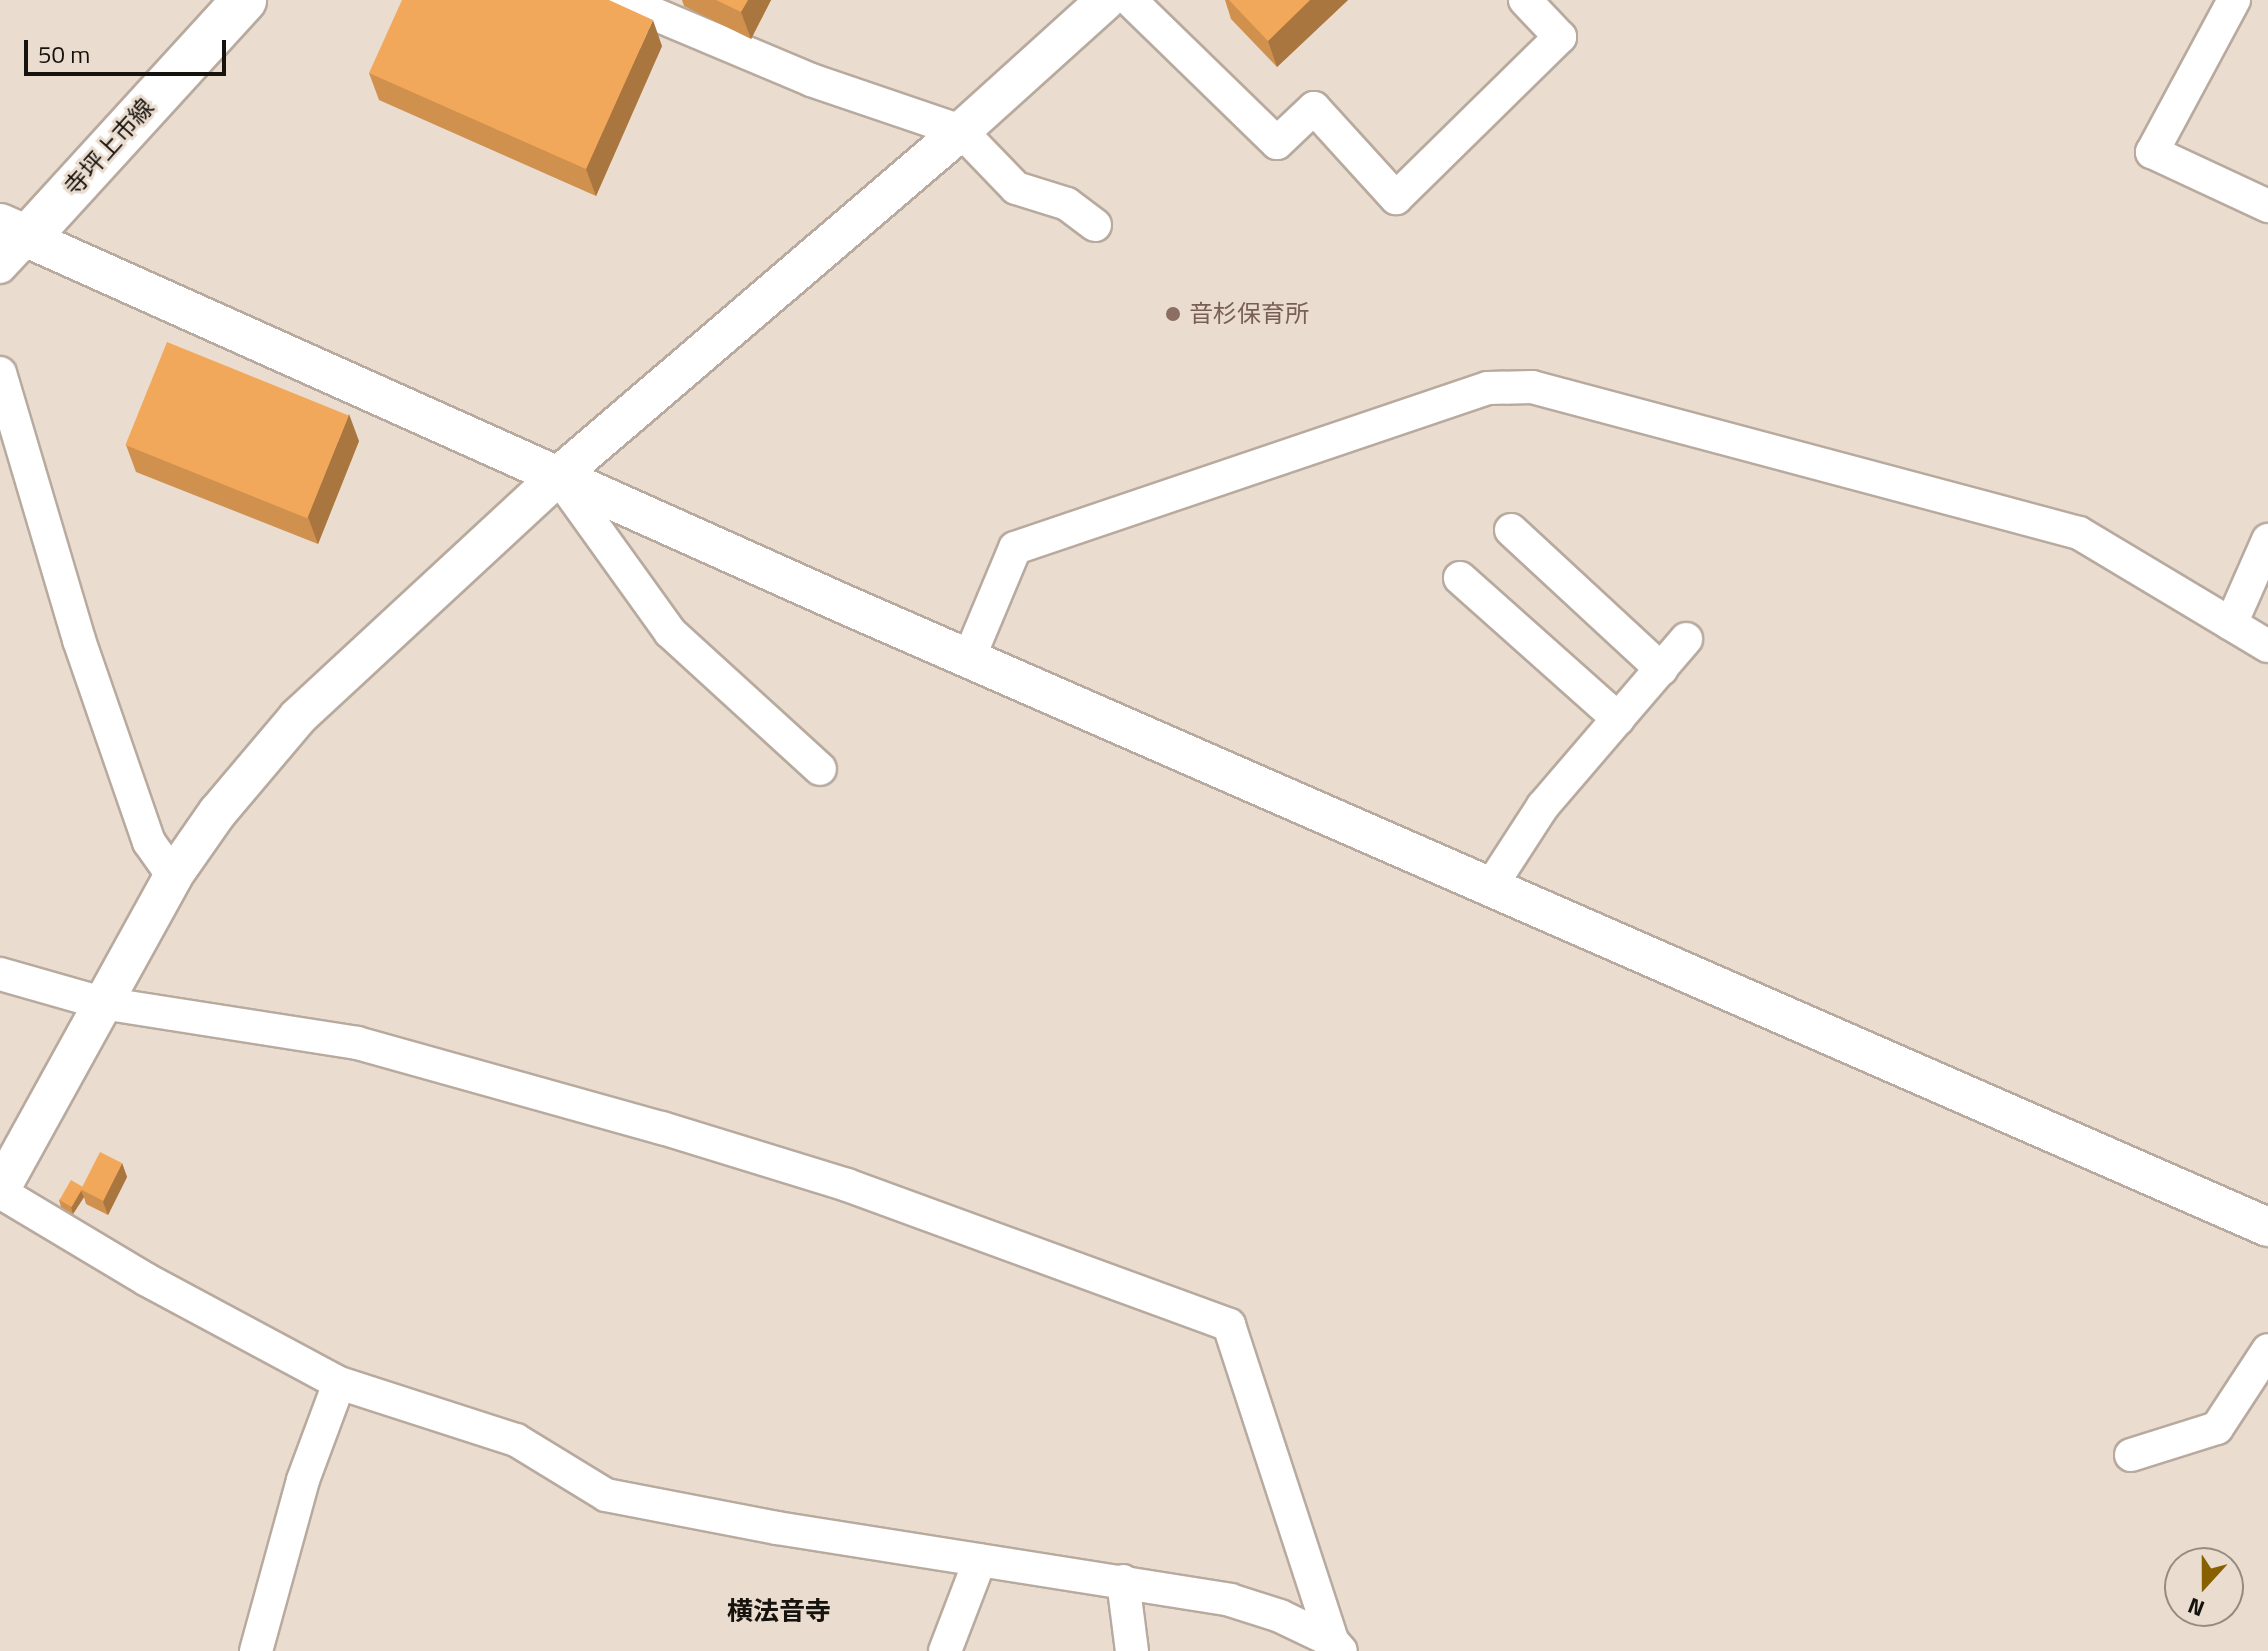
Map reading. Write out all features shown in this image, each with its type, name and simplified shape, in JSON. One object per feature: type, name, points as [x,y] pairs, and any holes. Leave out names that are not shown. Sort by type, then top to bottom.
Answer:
[{"type":"main road","name":"寺坪上市線","points":[[9,244],[244,0]]},
{"type":"street","points":[[621,0],[811,80],[961,131],[1016,188],[1067,204],[1095,225]]},
{"type":"street","points":[[1106,0],[961,131],[558,476],[298,717],[217,813],[173,876],[0,1191],[147,1280],[339,1383],[516,1440],[606,1495],[1230,1600],[1280,1616],[1336,1646]]},
{"type":"street","points":[[1130,0],[1277,143],[1314,108],[1396,198],[1560,37],[1525,0]]},
{"type":"street","points":[[2234,0],[2152,152],[2268,206]]},
{"type":"street","points":[[9,244],[558,476],[2268,1227]]},
{"type":"street","points":[[0,373],[79,640],[149,842],[173,876]]},
{"type":"street","points":[[969,658],[1015,548],[1488,388],[1532,387],[2079,533],[2268,646]]},
{"type":"street","points":[[0,475],[32,478]]},
{"type":"street","points":[[558,476],[670,632],[820,769]]},
{"type":"street","points":[[1511,530],[1661,669]]},
{"type":"street","points":[[2231,624],[2268,540]]},
{"type":"street","points":[[1460,578],[1618,719]]},
{"type":"street","points":[[1491,886],[1543,806],[1686,639]]},
{"type":"street","points":[[0,974],[102,1003],[357,1043],[647,1123],[847,1185],[1229,1325],[1336,1646]]},
{"type":"street","points":[[2131,1455],[2217,1428],[2268,1350]]},
{"type":"street","points":[[256,1651],[303,1480],[339,1383]]},
{"type":"street","points":[[945,1651],[980,1560]]},
{"type":"street","points":[[1123,1581],[1132,1651]]},
{"type":"building","points":[[402,0],[609,0],[653,20],[586,169],[369,73]]},
{"type":"building","points":[[716,0],[748,0],[741,12]]},
{"type":"building","points":[[1229,0],[1310,0],[1268,41]]},
{"type":"building","points":[[167,342],[349,415],[307,518],[125,445]]},
{"type":"building","points":[[100,1152],[122,1163],[103,1201],[81,1189]]},
{"type":"building","points":[[71,1180],[83,1187],[72,1207],[60,1200]]},
{"type":"place","name":"音杉保育所","points":[[1173,314]]},
{"type":"district","name":"横法音寺","points":[[779,1611]]}]
